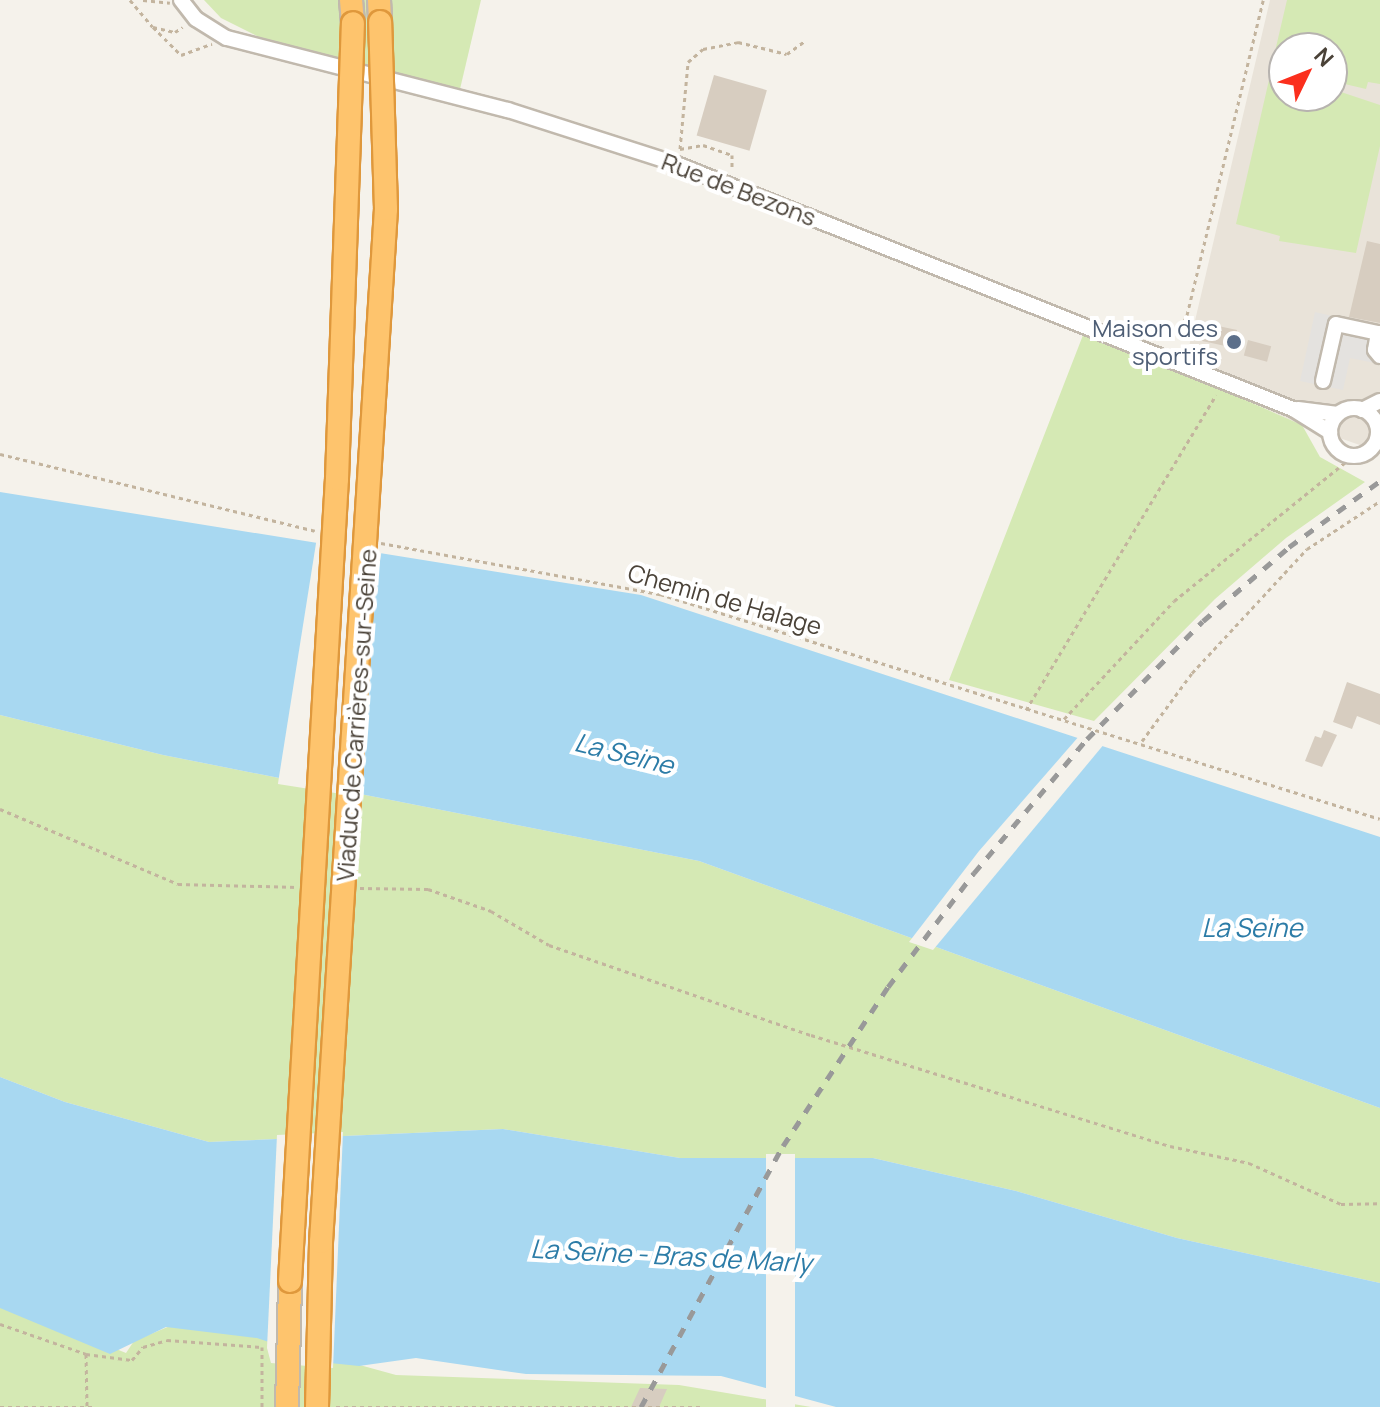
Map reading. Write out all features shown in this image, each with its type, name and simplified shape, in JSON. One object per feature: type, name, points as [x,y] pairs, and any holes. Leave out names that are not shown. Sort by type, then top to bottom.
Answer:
[{"type":"highway","name":"Viaduc de Carrières-sur-Seine","points":[[287,1407],[292,1242],[337,479],[353,23],[351,0]]},
{"type":"highway","name":"Viaduc de Carrières-sur-Seine","points":[[317,1407],[321,1227],[386,209],[380,11]]},
{"type":"street","name":"Rue de Bezons","points":[[183,3],[196,19],[227,38],[508,110],[676,164],[1293,409],[1330,432],[1334,446],[1367,453]]},
{"type":"street","points":[[1323,381],[1336,324],[1378,333],[1375,350],[1380,356]]},
{"type":"street","name":"Rue de Bezons","points":[[1293,409],[1338,414],[1362,410],[1380,401]]},
{"type":"street","points":[[1362,410],[1378,424],[1367,453]]},
{"type":"street","points":[[1330,432],[1338,414]]},
{"type":"path","points":[[130,0],[181,55],[227,38]]},
{"type":"path","points":[[143,0],[183,3]]},
{"type":"path","points":[[1129,342],[1180,329],[1187,315],[1263,0]]},
{"type":"path","points":[[153,27],[175,32],[196,19]]},
{"type":"path","points":[[676,164],[688,62],[696,56],[738,42],[787,54],[805,41]]},
{"type":"path","points":[[680,149],[703,145],[732,155],[732,186]]},
{"type":"path","points":[[1026,710],[1224,382]]},
{"type":"path","points":[[1064,720],[1174,601],[1367,453]]},
{"type":"path","points":[[0,454],[323,534]]},
{"type":"path","points":[[1142,741],[1192,673],[1307,549],[1380,501]]},
{"type":"path","name":"Chemin de Halage","points":[[367,541],[660,594],[1026,710],[1142,741],[1380,819]]},
{"type":"path","points":[[0,809],[178,884],[303,887]]},
{"type":"path","points":[[350,888],[428,889],[491,911],[549,945],[811,1035],[1170,1146],[1249,1163],[1341,1204],[1380,1203]]},
{"type":"path","points":[[0,1324],[86,1354],[132,1360],[143,1347],[167,1340],[262,1347],[262,1407]]},
{"type":"path","points":[[86,1354],[87,1406]]},
{"type":"path","points":[[0,1407],[96,1407]]},
{"type":"path","points":[[332,1407],[702,1407]]},
{"type":"shaded area","points":[[1270,0],[1380,0],[1380,452],[1302,425],[1183,372]]},
{"type":"shaded area","points":[[1315,312],[1380,327],[1375,363],[1350,358],[1343,390],[1300,381]]},
{"type":"green space","points":[[204,0],[481,0],[460,89],[259,37],[221,18]]},
{"type":"green space","points":[[1287,0],[1380,0],[1380,84],[1368,82],[1366,89],[1348,85],[1348,32],[1280,32]]},
{"type":"green space","points":[[1268,84],[1268,112],[1348,112],[1348,94],[1380,105],[1380,146],[1356,253],[1279,241],[1280,236],[1236,224]]},
{"type":"green space","points":[[1085,330],[1302,425],[1320,457],[1365,482],[1286,538],[1215,599],[1094,721],[949,680]]},
{"type":"green space","points":[[0,715],[163,755],[699,861],[1380,1108],[1380,1283],[1177,1238],[1016,1191],[873,1158],[680,1158],[503,1129],[209,1142],[65,1102],[0,1077]]},
{"type":"green space","points":[[0,1302],[126,1353],[134,1341],[170,1326],[258,1337],[396,1375],[679,1385],[811,1407],[0,1407]]},
{"type":"water","name":"La Seine","points":[[0,492],[641,595],[1380,837],[1380,1108],[699,861],[163,755],[0,715]]},
{"type":"water","name":"La Seine - Bras de Marly","points":[[0,1077],[65,1102],[209,1142],[503,1129],[680,1158],[873,1158],[1016,1191],[1177,1238],[1380,1283],[1380,1407],[836,1407],[721,1376],[526,1374],[416,1358],[359,1366],[330,1363],[257,1338],[166,1327],[110,1354],[0,1308]]},
{"type":"pier","points":[[317,537],[382,547],[343,794],[278,784]]},
{"type":"pier","points":[[1080,735],[1105,743],[933,950],[909,942],[979,851]]},
{"type":"pier","points":[[343,1132],[333,1368],[271,1363],[267,1348],[277,1135]]},
{"type":"pier","points":[[766,1154],[795,1154],[795,1407],[766,1407]]},
{"type":"building","points":[[714,75],[767,90],[750,151],[697,136]]},
{"type":"building","points":[[1367,241],[1380,244],[1380,323],[1349,317]]},
{"type":"building","points":[[1199,322],[1237,330],[1233,348],[1195,340]]},
{"type":"building","points":[[1248,340],[1271,346],[1267,362],[1244,355]]},
{"type":"building","points":[[1347,682],[1380,694],[1380,725],[1357,716],[1352,729],[1333,722]]},
{"type":"building","points":[[1324,730],[1337,735],[1322,767],[1305,761],[1315,736],[1321,738]]},
{"type":"building","points":[[640,1388],[667,1389],[659,1407],[631,1407]]},
{"type":"railway","points":[[641,1407],[783,1146],[888,987],[974,873],[1087,739],[1203,621],[1289,547],[1380,481]]},
{"type":"place","name":"Maison des sportifs","points":[[1234,342]]}]
